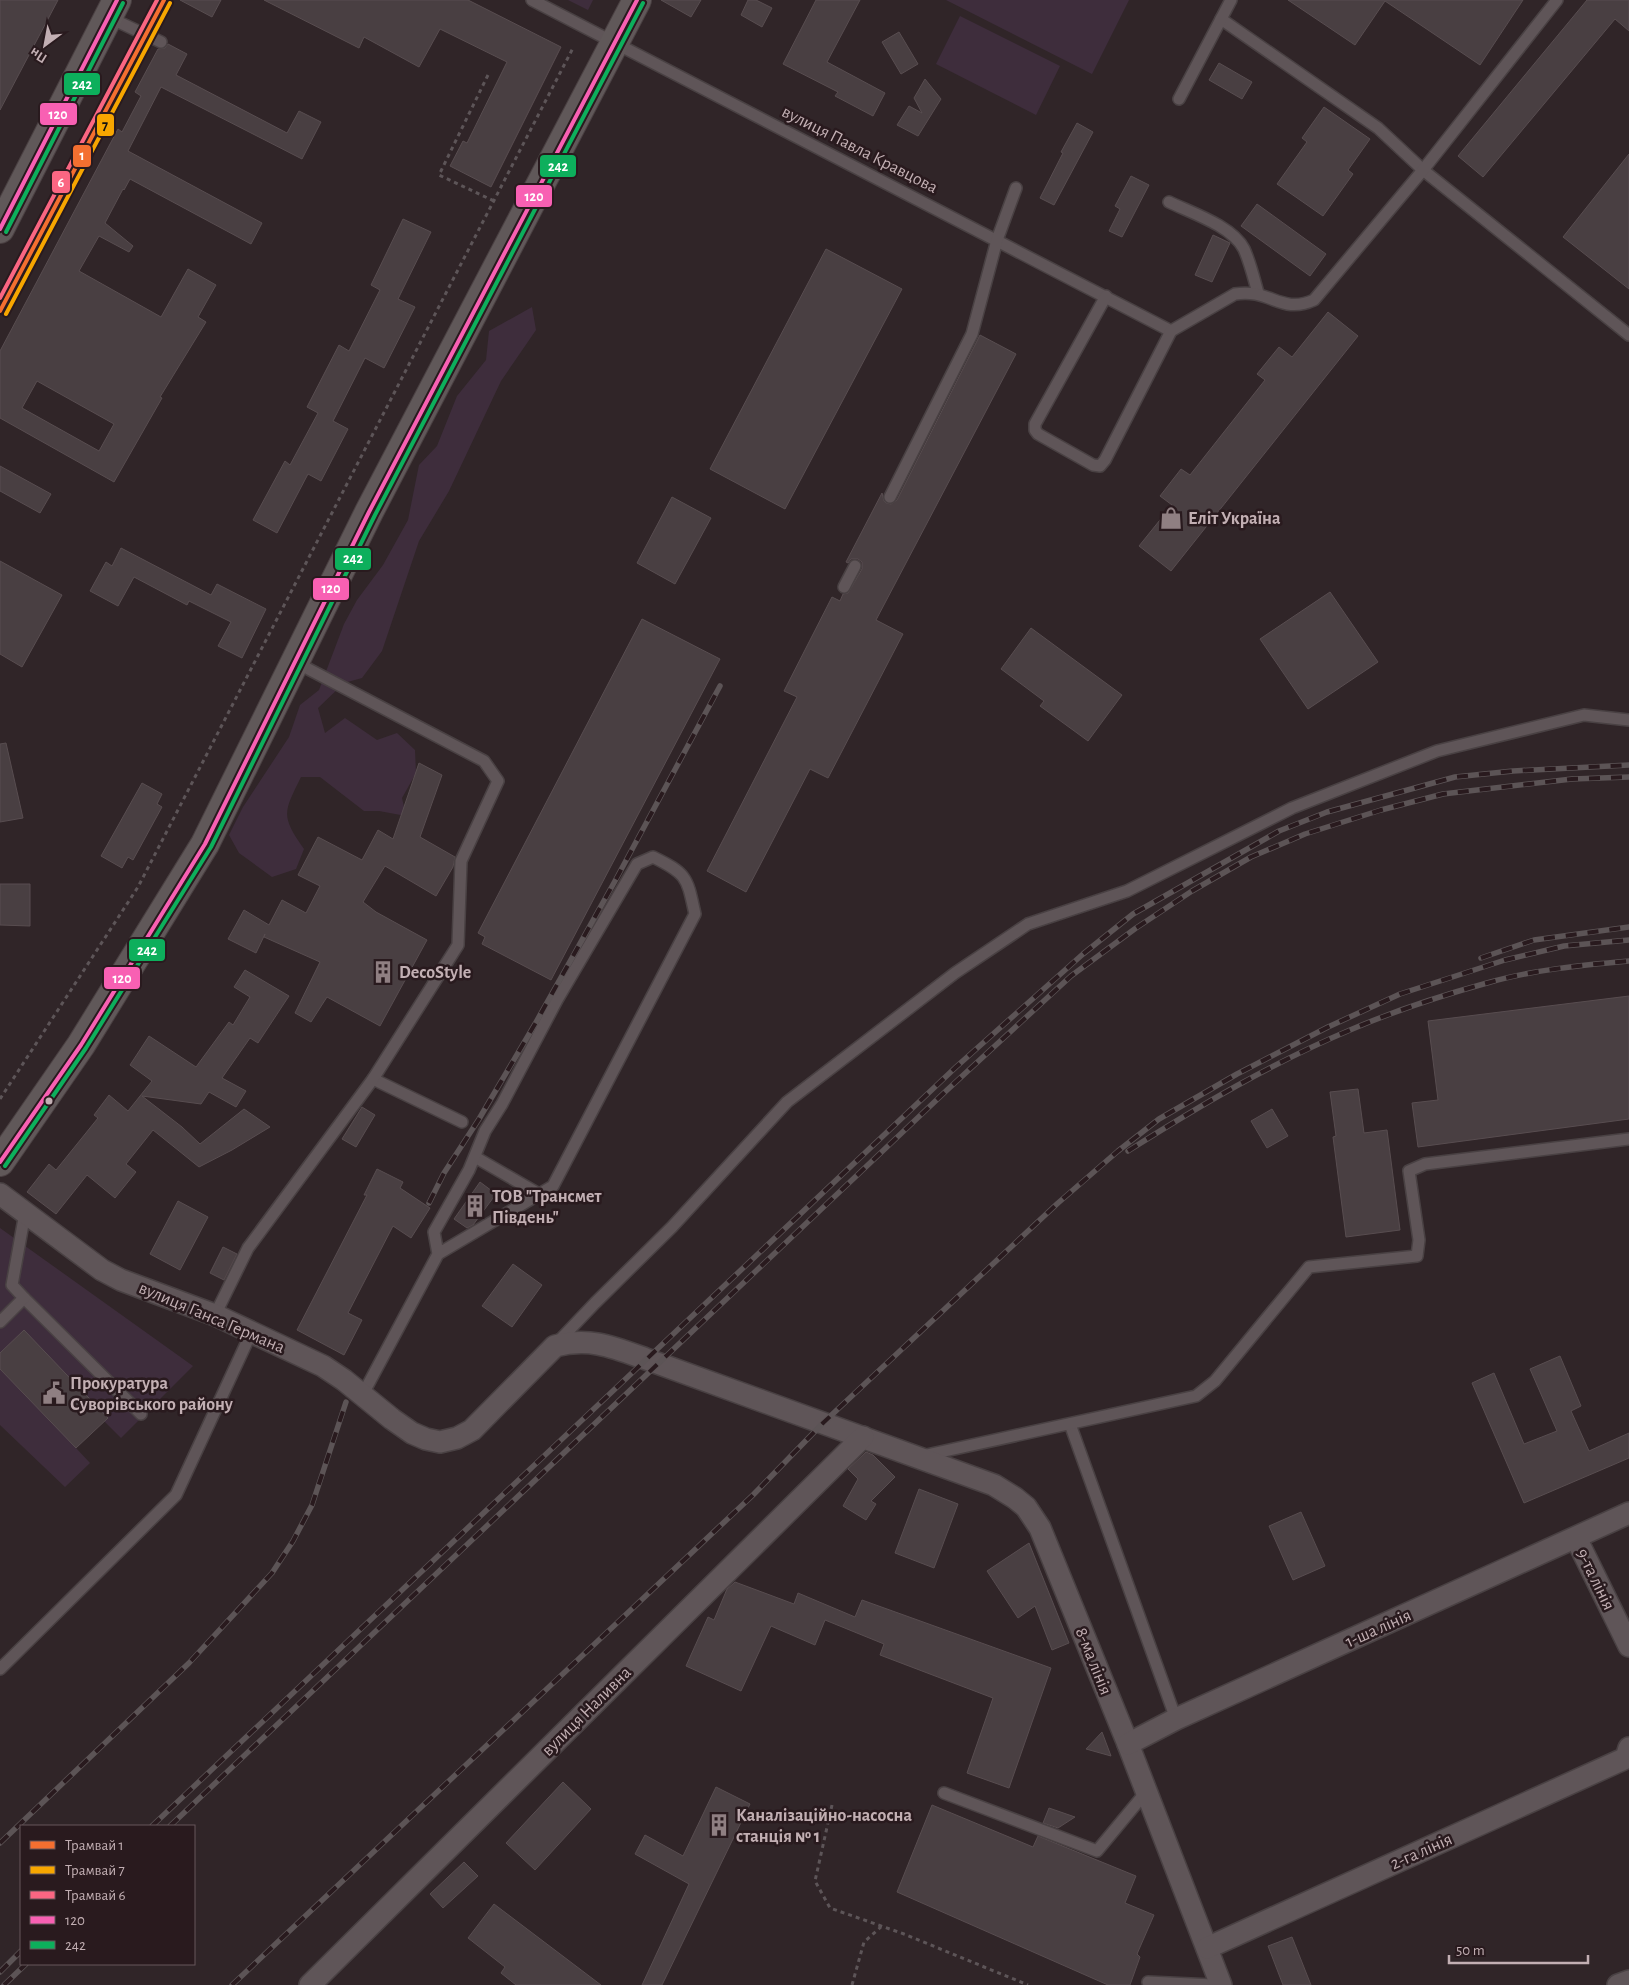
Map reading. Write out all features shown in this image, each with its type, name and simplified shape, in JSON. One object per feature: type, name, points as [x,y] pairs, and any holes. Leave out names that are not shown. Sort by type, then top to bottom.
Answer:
[{"type":"main road","points":[[0,1162],[81,1045],[205,844],[369,512],[637,0]]},
{"type":"main road","points":[[0,229],[113,8]]},
{"type":"street","name":"вулиця Ганса Германа","points":[[0,1194],[102,1270],[121,1280],[215,1315],[323,1366],[363,1394],[392,1419],[426,1440],[440,1442],[457,1438],[472,1430],[555,1346]]},
{"type":"street","name":"8-ма лінія","points":[[555,1346],[569,1342],[602,1344],[994,1485],[1026,1507],[1040,1528],[1128,1744],[1221,1985]]},
{"type":"street","name":"вулиця Наливна","points":[[310,1985],[863,1437]]},
{"type":"street","name":"1-ша лінія","points":[[1128,1744],[1176,1719],[1629,1513]]},
{"type":"street","name":"9-та лінія","points":[[1576,1538],[1629,1646]]},
{"type":"street","name":"2-га лінія","points":[[1207,1948],[1626,1758],[1629,1748]]},
{"type":"street","points":[[1618,1985],[1629,1981]]},
{"type":"lane","name":"вулиця Павла Кравцова","points":[[532,0],[1106,296],[1170,331]]},
{"type":"lane","points":[[1179,99],[1231,0]]},
{"type":"lane","points":[[1106,296],[1035,424],[1035,430],[1038,434],[1093,465],[1100,466],[1105,460],[1170,331],[1236,294],[1258,293],[1289,306],[1302,306],[1314,300],[1423,170],[1557,0]]},
{"type":"lane","points":[[113,8],[161,42]]},
{"type":"lane","points":[[1221,20],[1378,128],[1423,170],[1629,335]]},
{"type":"lane","points":[[890,497],[972,334],[997,240],[1016,188]]},
{"type":"lane","points":[[1169,202],[1223,228],[1233,236],[1244,250],[1258,293]]},
{"type":"lane","points":[[844,587],[855,566]]},
{"type":"lane","points":[[215,1315],[248,1248],[373,1079],[458,945],[461,862],[498,780],[484,761],[295,662]]},
{"type":"lane","points":[[555,1346],[595,1303],[672,1227],[787,1102],[955,973],[1028,924],[1127,891],[1292,808],[1437,752],[1584,715],[1629,720]]},
{"type":"lane","points":[[363,1394],[438,1254],[553,1186],[696,914],[688,883],[676,868],[653,857],[637,864],[557,1000],[502,1104],[485,1131],[470,1170],[434,1232],[438,1254]]},
{"type":"lane","points":[[373,1079],[462,1122]]},
{"type":"lane","points":[[918,1457],[1196,1396],[1215,1381],[1308,1267],[1417,1256],[1419,1240],[1409,1171],[1425,1164],[1629,1139]]},
{"type":"lane","points":[[475,1157],[539,1194]]},
{"type":"lane","points":[[25,1214],[12,1285],[141,1414]]},
{"type":"lane","points":[[0,1322],[24,1298]]},
{"type":"lane","points":[[0,1669],[176,1495],[252,1332]]},
{"type":"lane","points":[[1070,1424],[1176,1719]]},
{"type":"lane","points":[[944,1793],[1098,1851],[1146,1792]]},
{"type":"lane","points":[[1153,1983],[1213,1985]]},
{"type":"path","points":[[0,1098],[138,887],[573,48]]},
{"type":"path","points":[[488,76],[439,175],[494,201]]},
{"type":"path","points":[[832,1805],[816,1880],[830,1908],[882,1926],[1028,1985]]},
{"type":"path","points":[[852,1985],[864,1942],[882,1926]]},
{"type":"shaded area","points":[[568,0],[593,0],[588,10]]},
{"type":"shaded area","points":[[946,0],[1129,0],[1092,74]]},
{"type":"shaded area","points":[[960,16],[1060,66],[1036,115],[936,64]]},
{"type":"shaded area","points":[[532,307],[536,330],[501,381],[449,491],[419,541],[382,651],[362,678],[344,683],[318,708],[325,733],[345,718],[377,740],[397,733],[415,750],[416,773],[402,798],[406,816],[379,811],[364,811],[320,777],[301,777],[291,798],[287,813],[291,828],[304,849],[296,869],[272,877],[239,853],[229,835],[243,807],[289,737],[300,705],[319,690],[344,624],[357,600],[383,565],[408,520],[419,465],[437,446],[457,396],[486,360],[489,331]]},
{"type":"shaded area","points":[[0,1228],[193,1366],[121,1438],[104,1421],[76,1448],[90,1463],[65,1487],[0,1425]]},
{"type":"building","points":[[0,0],[58,0],[0,110]]},
{"type":"building","points":[[180,0],[221,0],[212,17]]},
{"type":"building","points":[[264,0],[468,0],[561,47],[491,187],[450,166],[463,141],[467,143],[507,62],[440,29],[419,67],[364,37],[359,48]]},
{"type":"building","points":[[661,0],[701,0],[691,17]]},
{"type":"building","points":[[748,0],[756,0],[772,8],[762,27],[741,15]]},
{"type":"building","points":[[816,0],[860,0],[827,62],[885,93],[873,116],[835,96],[838,92],[783,64]]},
{"type":"building","points":[[1288,0],[1523,0],[1480,65],[1385,1],[1355,45]]},
{"type":"building","points":[[1587,0],[1629,0],[1629,31],[1615,19],[1483,177],[1458,156]]},
{"type":"building","points":[[899,32],[918,64],[901,74],[882,42]]},
{"type":"building","points":[[168,44],[187,54],[176,75],[287,133],[299,111],[321,122],[302,159],[161,87],[128,151],[262,223],[251,244],[130,179],[123,189],[105,223],[133,246],[129,252],[99,236],[79,271],[161,317],[188,269],[216,285],[198,317],[206,322],[160,397],[162,398],[114,482],[0,418],[0,351],[118,129],[122,132],[141,96],[135,92],[158,49],[165,48]],"holes":[[[37,381],[114,424],[99,451],[22,408]]]},
{"type":"building","points":[[1219,63],[1252,82],[1242,99],[1209,80]]},
{"type":"building","points":[[925,79],[941,99],[918,136],[897,125],[909,106],[922,113],[914,98]]},
{"type":"building","points":[[1324,107],[1370,139],[1348,170],[1353,174],[1323,216],[1277,184],[1307,142],[1302,138]]},
{"type":"building","points":[[1077,123],[1093,132],[1054,205],[1040,198],[1063,153],[1061,152]]},
{"type":"building","points":[[1629,154],[1629,289],[1563,237]]},
{"type":"building","points":[[1131,176],[1149,185],[1122,237],[1109,231],[1120,209],[1115,206]]},
{"type":"building","points":[[1257,204],[1326,254],[1310,276],[1241,226]]},
{"type":"building","points":[[403,219],[431,232],[398,299],[415,307],[384,368],[365,358],[333,421],[348,429],[321,481],[308,474],[277,533],[253,520],[285,461],[290,465],[318,413],[307,407],[339,345],[349,351],[380,290],[371,285]]},
{"type":"building","points":[[1213,235],[1230,243],[1212,282],[1195,275]]},
{"type":"building","points":[[826,249],[902,289],[785,509],[710,469]]},
{"type":"building","points":[[1328,312],[1358,336],[1171,571],[1139,546],[1172,505],[1160,496],[1181,469],[1190,475],[1265,380],[1257,374],[1279,347],[1292,357]]},
{"type":"building","points":[[980,335],[1016,354],[876,620],[903,634],[828,778],[810,769],[746,892],[707,871],[797,697],[784,691],[832,597],[840,601],[843,594],[848,593],[862,569],[862,562],[858,559],[851,559],[848,563],[846,562],[882,493],[886,503],[891,504],[897,500]]},
{"type":"building","points":[[0,466],[51,494],[40,513],[0,491]]},
{"type":"building","points":[[672,497],[711,518],[675,584],[637,563]]},
{"type":"building","points":[[121,548],[211,595],[217,584],[266,609],[242,658],[218,646],[231,622],[189,601],[187,605],[134,577],[118,606],[90,591],[106,562],[112,566]]},
{"type":"building","points":[[0,561],[62,595],[22,667],[0,654]]},
{"type":"building","points":[[1330,592],[1378,662],[1308,709],[1260,639]]},
{"type":"building","points":[[642,619],[720,659],[551,980],[482,944],[485,937],[478,933]]},
{"type":"building","points":[[1031,628],[1122,695],[1088,741],[1040,706],[1044,701],[1001,669]]},
{"type":"building","points":[[6,743],[23,818],[0,822],[0,744]]},
{"type":"building","points":[[419,763],[442,775],[420,837],[455,857],[453,867],[436,896],[385,866],[363,902],[376,912],[427,940],[380,1026],[327,997],[311,1022],[295,1013],[320,962],[264,937],[265,934],[256,953],[228,939],[244,910],[269,925],[282,900],[306,913],[320,886],[298,875],[318,837],[362,860],[378,830],[393,839]]},
{"type":"building","points":[[142,783],[162,794],[157,804],[162,807],[133,860],[128,857],[122,868],[101,856]]},
{"type":"building","points":[[0,884],[30,884],[30,926],[0,925]]},
{"type":"building","points":[[245,970],[289,996],[258,1043],[250,1038],[222,1078],[246,1091],[236,1107],[209,1092],[201,1104],[142,1096],[182,1127],[200,1144],[244,1109],[270,1127],[199,1167],[153,1130],[126,1164],[136,1172],[115,1198],[87,1175],[56,1214],[27,1192],[49,1164],[56,1170],[98,1118],[94,1115],[109,1095],[128,1111],[152,1081],[130,1065],[149,1036],[196,1067],[229,1022],[233,1025],[250,997],[234,987]]},
{"type":"building","points":[[1629,996],[1629,1119],[1418,1147],[1412,1103],[1438,1100],[1428,1021]]},
{"type":"building","points":[[1358,1089],[1364,1133],[1387,1130],[1400,1230],[1346,1237],[1333,1137],[1336,1136],[1330,1092]]},
{"type":"building","points":[[362,1107],[375,1115],[356,1147],[342,1139]]},
{"type":"building","points":[[1272,1109],[1288,1136],[1267,1148],[1251,1121]]},
{"type":"building","points":[[377,1169],[403,1182],[400,1188],[430,1208],[411,1238],[393,1226],[348,1313],[362,1320],[344,1355],[297,1330],[367,1195],[364,1195]]},
{"type":"building","name":"ТОВ \"Трансмет Південь\"","points":[[480,1182],[496,1194],[473,1225],[467,1228],[454,1219]]},
{"type":"building","points":[[178,1201],[208,1217],[180,1270],[150,1254]]},
{"type":"building","points":[[223,1247],[237,1254],[224,1280],[210,1273]]},
{"type":"building","points":[[513,1264],[542,1285],[512,1327],[482,1306]]},
{"type":"building","name":"Прокуратура Суворівського району","points":[[24,1330],[108,1418],[76,1448],[0,1369],[0,1353]]},
{"type":"building","points":[[1560,1356],[1581,1406],[1571,1411],[1589,1451],[1629,1433],[1629,1458],[1524,1503],[1472,1383],[1494,1373],[1524,1444],[1557,1431],[1530,1369]]},
{"type":"building","points":[[866,1452],[873,1455],[895,1477],[871,1501],[876,1504],[866,1520],[843,1506],[858,1479],[848,1469]]},
{"type":"building","points":[[919,1489],[958,1504],[934,1568],[895,1553]]},
{"type":"building","points":[[1301,1512],[1325,1566],[1293,1580],[1269,1526]]},
{"type":"building","points":[[1029,1543],[1069,1643],[1052,1650],[1035,1606],[1018,1618],[987,1571]]},
{"type":"building","points":[[735,1582],[794,1604],[798,1593],[855,1617],[862,1600],[1051,1668],[1009,1788],[967,1773],[993,1698],[880,1655],[884,1644],[825,1620],[815,1645],[771,1626],[741,1691],[686,1666],[708,1617],[714,1620],[727,1589]]},
{"type":"building","points":[[1102,1732],[1111,1756],[1086,1749]]},
{"type":"building","points":[[563,1782],[591,1809],[535,1870],[506,1843]]},
{"type":"building","points":[[716,1787],[750,1804],[662,1985],[642,1985],[689,1884],[635,1854],[645,1835],[683,1856]]},
{"type":"building","points":[[932,1805],[1033,1847],[1038,1836],[1136,1876],[1125,1903],[1154,1915],[1137,1954],[1140,1957],[1130,1985],[1108,1985],[897,1892]]},
{"type":"building","points":[[1049,1808],[1075,1817],[1058,1828],[1043,1823]]},
{"type":"building","points":[[464,1862],[478,1876],[443,1908],[430,1894]]},
{"type":"building","points":[[494,1904],[601,1985],[516,1985],[501,1973],[505,1967],[468,1938]]},
{"type":"building","points":[[1292,1937],[1311,1985],[1283,1985],[1268,1946]]},
{"type":"railway","points":[[429,1203],[444,1173],[479,1119],[535,1024],[615,881],[720,686]]},
{"type":"railway","points":[[153,1825],[956,1067],[1083,954],[1133,914],[1279,831],[1327,812],[1455,777],[1513,771],[1629,765]]},
{"type":"railway","points":[[171,1825],[946,1091],[1071,976],[1136,928],[1192,891],[1251,857],[1305,834],[1381,810],[1443,794],[1572,779],[1629,777]]},
{"type":"railway","points":[[1481,958],[1534,940],[1629,927]]},
{"type":"railway","points":[[232,1985],[753,1495],[823,1423],[1058,1203],[1118,1151],[1159,1119],[1237,1074],[1328,1027],[1400,994],[1505,960],[1564,946],[1629,940]]},
{"type":"railway","points":[[1128,1151],[1209,1102],[1292,1056],[1383,1017],[1435,998],[1504,978],[1593,964],[1629,961]]},
{"type":"railway","points":[[0,1843],[189,1663],[272,1573],[293,1541],[312,1505],[346,1402]]},
{"type":"railway","points":[[0,1972],[20,1952]]},
{"type":"railway","points":[[4,1985],[25,1965]]},
{"type":"tram line","name":"6","points":[[0,298],[157,0]]},
{"type":"tram line","name":"1","points":[[0,311],[164,0]]},
{"type":"tram line","name":"7","points":[[6,314],[170,3]]},
{"type":"transit line","name":"120","points":[[0,229],[117,0]]},
{"type":"transit line","name":"120","points":[[0,1162],[81,1045],[205,844],[369,512],[637,0]]},
{"type":"transit line","name":"242","points":[[6,232],[123,3]]},
{"type":"transit line","name":"242","points":[[5,1166],[86,1048],[211,847],[375,515],[643,3]]},
{"type":"place","name":"Еліт Україна","points":[[1171,518]]},
{"type":"place","name":"DecoStyle","points":[[383,972]]},
{"type":"place","name":"ТОВ \"Трансмет Південь\"","points":[[475,1206]]},
{"type":"place","name":"Прокуратура Суворівського району","points":[[54,1393]]},
{"type":"place","name":"Каналізаційно-насосна станція № 1","points":[[719,1825]]}]
